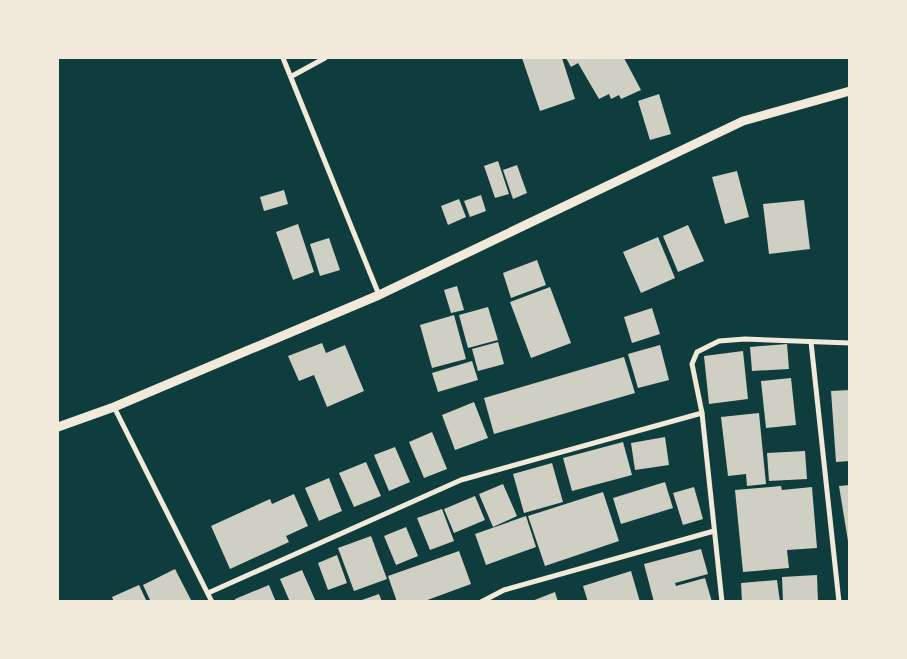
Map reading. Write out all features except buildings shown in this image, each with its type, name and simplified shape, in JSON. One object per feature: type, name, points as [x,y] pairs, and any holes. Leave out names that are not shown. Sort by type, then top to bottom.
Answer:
[{"type":"street","points":[[282,58],[292,76],[379,295]]},
{"type":"street","points":[[292,76],[325,58]]},
{"type":"street","points":[[58,427],[114,407],[379,295],[744,121],[850,91]]},
{"type":"street","points":[[722,602],[702,413],[692,364],[697,352],[719,341],[736,340],[850,343]]},
{"type":"street","points":[[811,342],[839,602]]},
{"type":"street","points":[[114,407],[212,602]]},
{"type":"street","points":[[208,593],[461,480],[702,413]]},
{"type":"street","points":[[481,602],[504,590],[714,531]]}]
